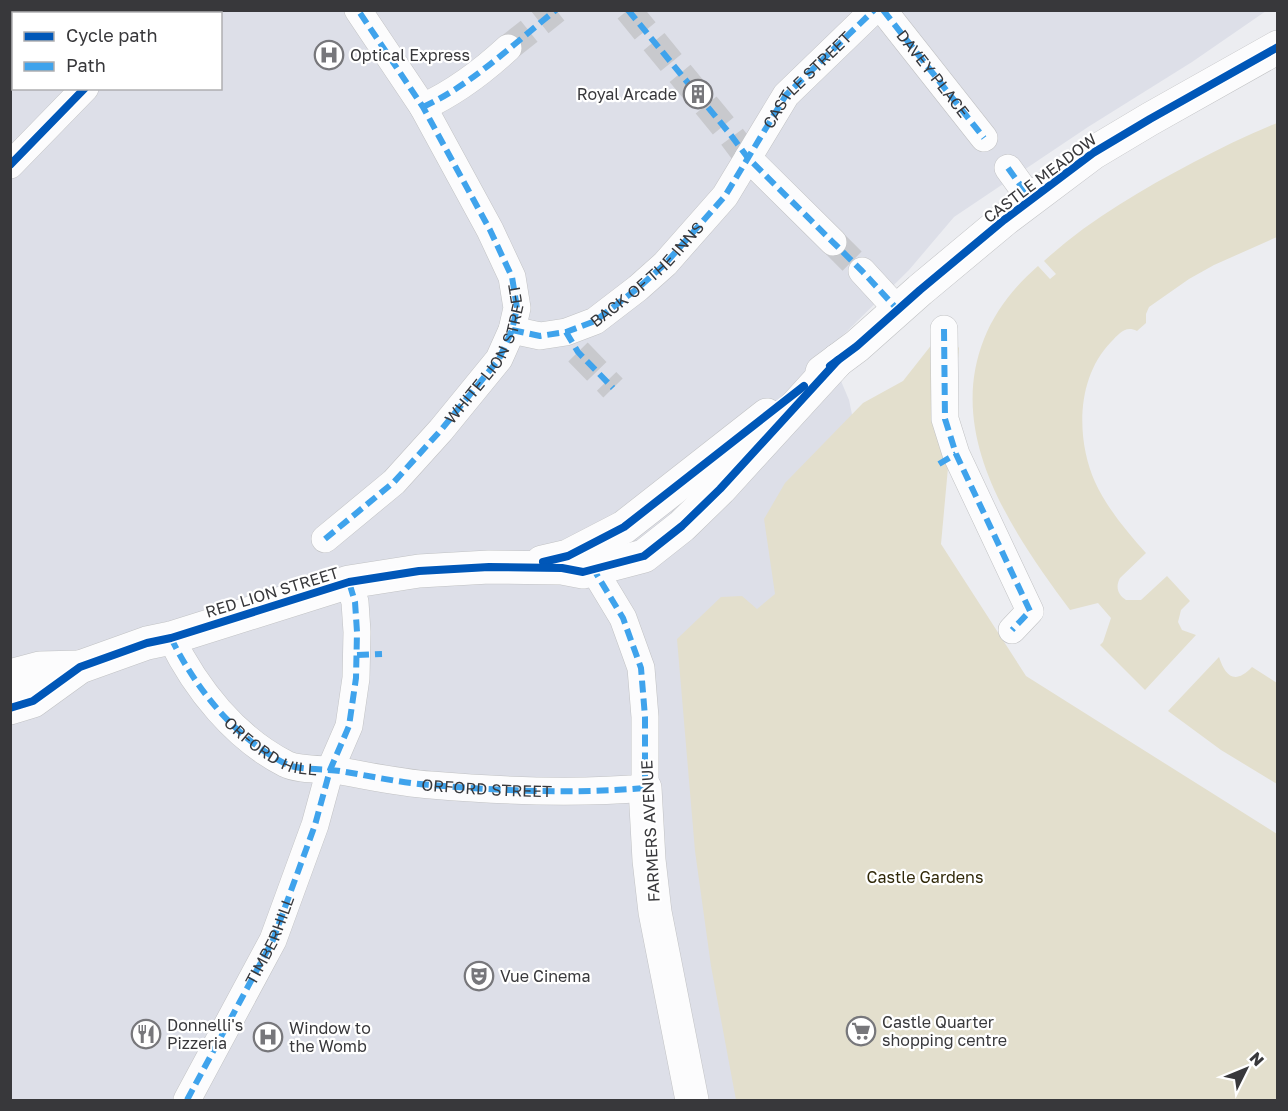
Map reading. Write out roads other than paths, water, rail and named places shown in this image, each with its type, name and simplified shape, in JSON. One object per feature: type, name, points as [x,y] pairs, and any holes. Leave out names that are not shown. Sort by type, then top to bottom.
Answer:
[{"type":"street","name":"WHITE LION STREET","points":[[325,539],[394,482],[441,430],[499,359],[512,330],[517,308],[512,277],[490,230],[423,107],[358,10]]},
{"type":"street","name":"CASTLE STREET","points":[[748,158],[786,95],[874,10]]},
{"type":"street","name":"DAVEY PLACE","points":[[883,10],[984,138]]},
{"type":"street","name":"CASTLE MEADOW","points":[[522,566],[568,556],[624,526],[857,346],[897,309],[1031,200],[1093,153],[1159,113],[1278,47]]},
{"type":"street","points":[[423,107],[478,75],[508,48]]},
{"type":"street","points":[[10,165],[83,90]]},
{"type":"street","points":[[748,158],[833,242]]},
{"type":"street","name":"BACK OF THE INNS","points":[[512,330],[572,342],[665,264],[725,196],[748,158]]},
{"type":"street","points":[[1008,168],[1031,200]]},
{"type":"street","points":[[862,271],[897,309]]},
{"type":"street","points":[[944,329],[947,459],[1030,611],[1012,630]]},
{"type":"street","name":"CASTLE MEADOW","points":[[594,570],[644,556],[681,526],[720,489],[838,360]]},
{"type":"street","name":"RED LION STREET","points":[[10,708],[33,701],[80,667],[147,643],[171,638],[349,582],[419,571],[522,566],[562,568],[583,572],[594,570]]},
{"type":"street","name":"FARMERS AVENUE","points":[[594,570],[622,618],[641,668],[645,717],[645,788],[649,860],[655,912],[692,1101]]},
{"type":"street","name":"ORFORD HILL","points":[[171,638],[203,693],[246,737],[288,766],[330,770],[349,726],[356,678],[355,602],[349,582]]},
{"type":"street","name":"RED LION STREET","points":[[10,676],[40,668],[80,667]]},
{"type":"street","name":"ORFORD STREET","points":[[330,770],[429,785],[590,792],[645,788]]},
{"type":"street","name":"TIMBERHILL","points":[[188,1101],[273,940],[315,825],[330,770]]},
{"type":"tunnel","points":[[508,48],[556,10]]},
{"type":"tunnel","points":[[628,10],[748,158]]},
{"type":"tunnel","points":[[833,242],[862,271]]},
{"type":"tunnel","points":[[578,352],[613,388]]},
{"type":"place","name":"Optical Express","points":[[329,55]]},
{"type":"place","name":"Royal Arcade","points":[[698,94]]},
{"type":"place","name":"Vue Cinema","points":[[479,976]]},
{"type":"place","name":"Castle Quarter shopping centre","points":[[861,1031]]},
{"type":"place","name":"Donnelli's Pizzeria","points":[[146,1034]]},
{"type":"place","name":"Window to the Womb","points":[[268,1037]]},
{"type":"park label","name":"Castle Gardens","points":[[925,877]]}]
